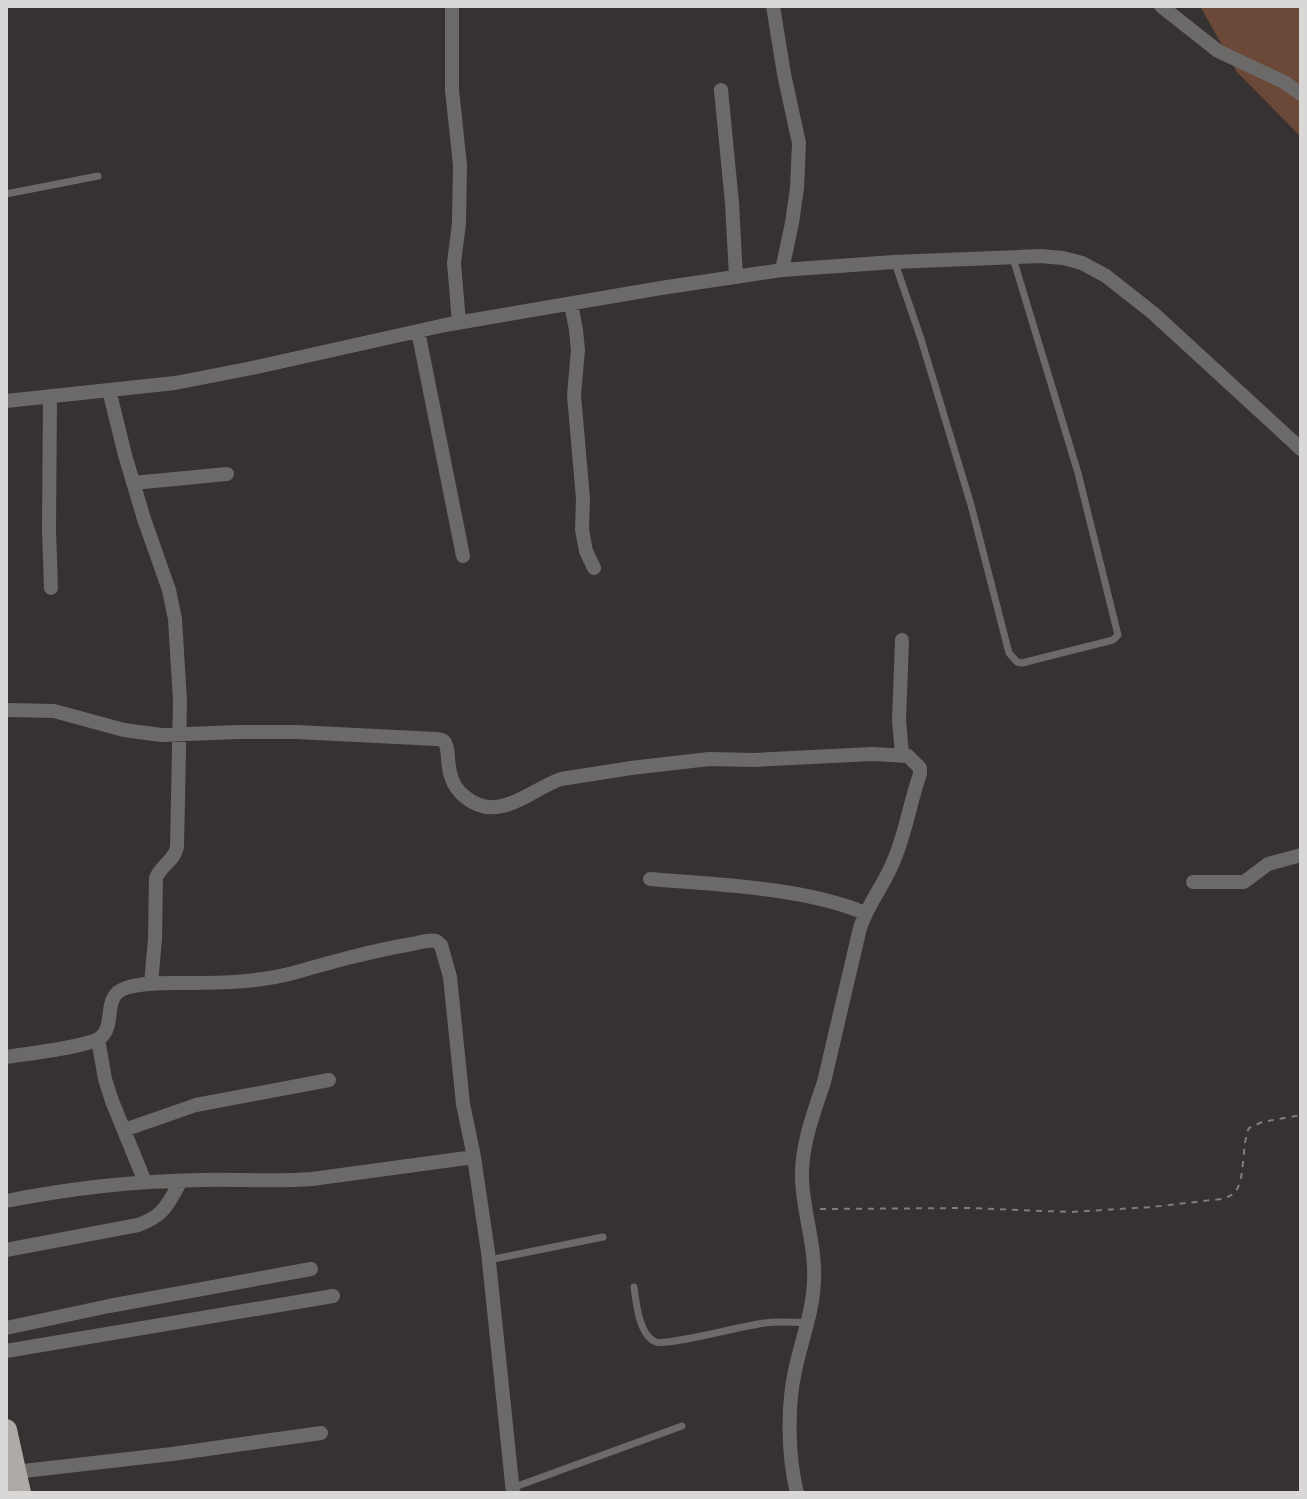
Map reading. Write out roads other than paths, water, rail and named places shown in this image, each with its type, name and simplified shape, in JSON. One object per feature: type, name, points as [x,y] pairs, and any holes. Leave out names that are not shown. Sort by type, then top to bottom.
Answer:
[{"type":"highway","points":[[6,1430],[18,1482]]},
{"type":"street","points":[[452,6],[452,90],[460,180],[454,263],[459,323]]},
{"type":"street","points":[[773,6],[799,143],[797,188],[782,270]]},
{"type":"street","points":[[1161,6],[1218,51],[1262,71],[1301,94]]},
{"type":"street","points":[[721,90],[736,277]]},
{"type":"street","points":[[6,401],[175,383],[459,323],[782,270],[1040,256],[1082,263],[1106,276],[1153,313],[1301,449]]},
{"type":"street","points":[[571,304],[578,350],[574,395],[583,499],[582,530],[586,551],[594,568]]},
{"type":"street","points":[[418,331],[463,556]]},
{"type":"street","points":[[109,390],[133,483],[173,605],[178,673],[177,852],[160,869],[156,878],[151,984]]},
{"type":"street","points":[[50,396],[51,588]]},
{"type":"street","points":[[133,483],[227,474]]},
{"type":"street","points":[[902,640],[899,720],[902,754]]},
{"type":"street","points":[[9,710],[54,711],[144,734],[296,732],[442,740],[447,746],[450,777],[457,790],[466,798],[490,807],[522,800],[561,779],[709,759],[902,754],[913,759],[920,768],[920,774],[896,855],[865,913],[803,1157],[802,1177],[814,1252],[815,1279],[792,1395],[791,1455],[797,1493]]},
{"type":"street","points":[[1193,882],[1244,882],[1268,864],[1301,855]]},
{"type":"street","points":[[650,879],[810,896],[865,913]]},
{"type":"street","points":[[6,1057],[98,1039],[106,1029],[114,997],[128,987],[267,978],[390,948],[437,941],[444,950],[450,977],[463,1104],[489,1260],[513,1490]]},
{"type":"street","points":[[98,1039],[112,1101],[145,1182]]},
{"type":"street","points":[[124,1130],[196,1105],[329,1080]]},
{"type":"street","points":[[6,1201],[93,1186],[145,1182],[300,1180],[474,1157]]},
{"type":"street","points":[[6,1250],[138,1225],[164,1211],[181,1181]]},
{"type":"street","points":[[6,1328],[311,1269]]},
{"type":"street","points":[[6,1351],[333,1296]]},
{"type":"street","points":[[18,1482],[172,1454],[321,1433]]},
{"type":"lane","points":[[6,194],[98,176]]},
{"type":"lane","points":[[894,262],[921,339],[971,505],[1009,653],[1022,663],[1113,640],[1118,635],[1078,473],[1013,258]]},
{"type":"lane","points":[[489,1260],[603,1237]]},
{"type":"lane","points":[[634,1287],[641,1323],[654,1342],[678,1341],[765,1323],[808,1323]]},
{"type":"lane","points":[[513,1490],[682,1426]]}]
